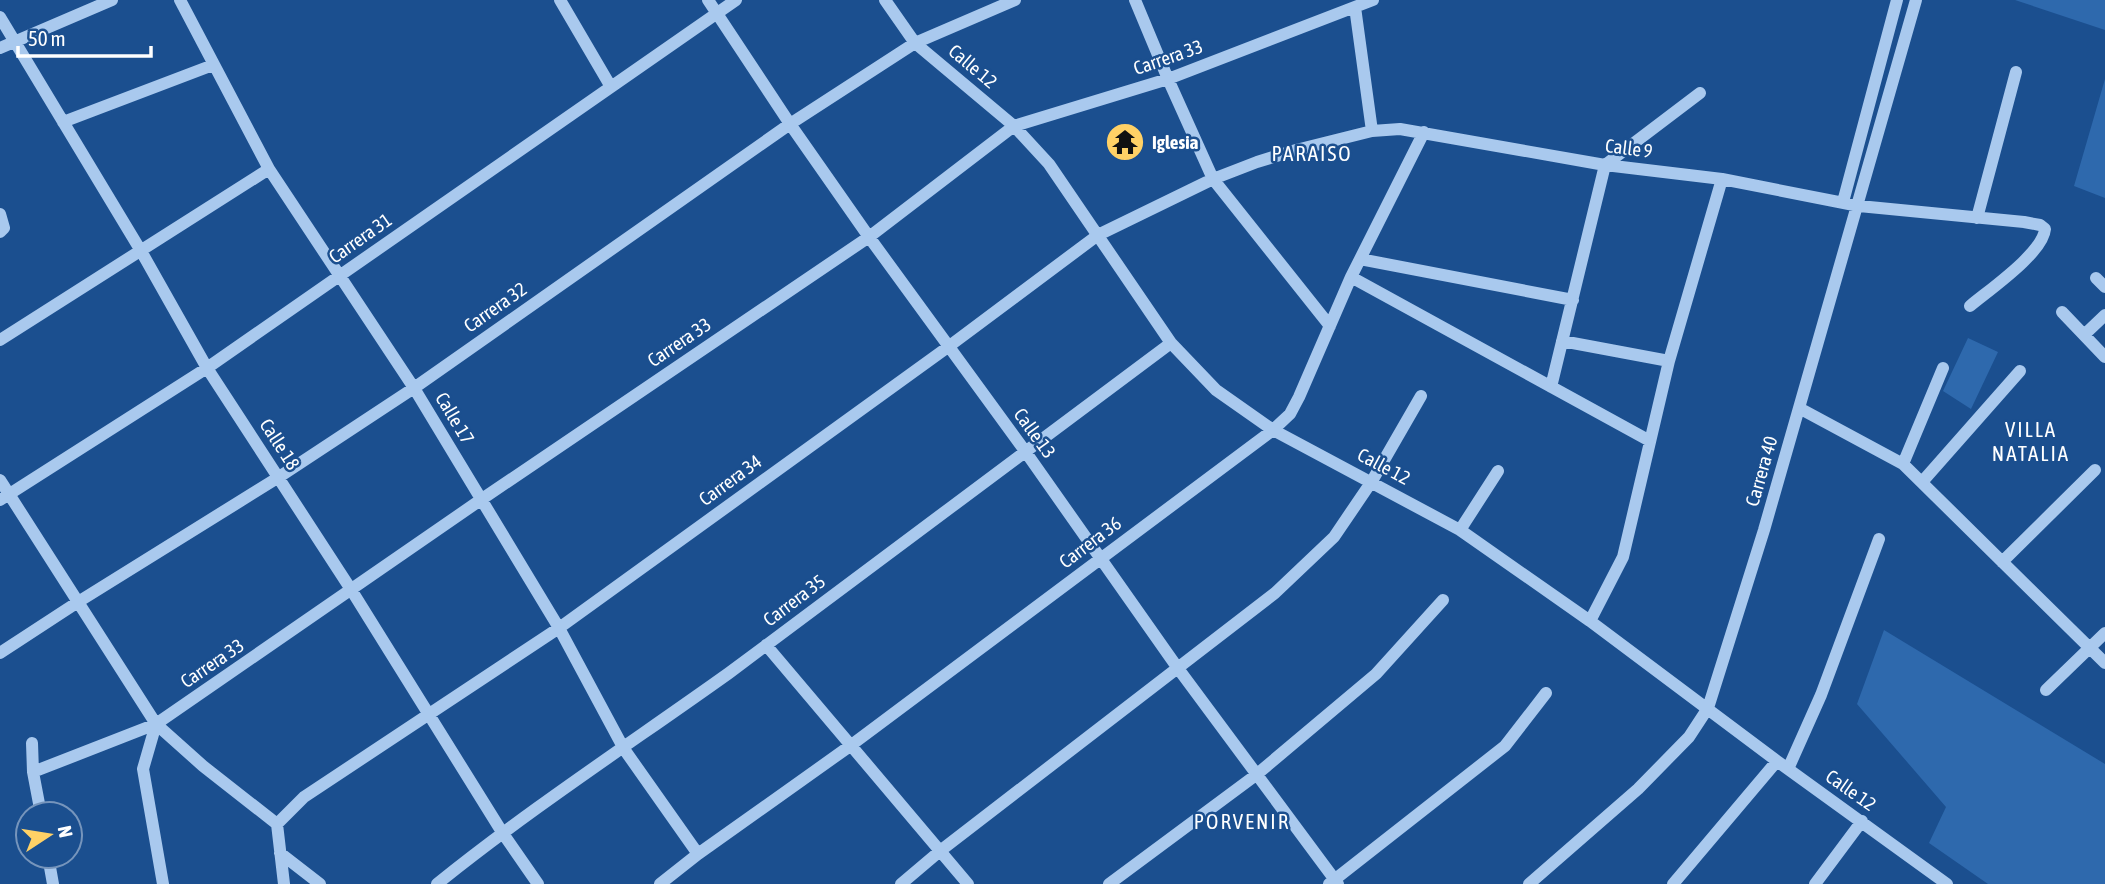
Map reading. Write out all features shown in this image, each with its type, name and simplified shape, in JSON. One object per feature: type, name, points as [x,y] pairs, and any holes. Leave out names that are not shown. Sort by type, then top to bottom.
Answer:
[{"type":"street","points":[[0,48],[112,0]]},
{"type":"street","name":"Calle 17","points":[[180,0],[269,169],[414,388],[482,499],[559,628],[624,749],[698,854]]},
{"type":"street","points":[[561,0],[611,87]]},
{"type":"street","name":"Calle 13","points":[[708,0],[869,237],[1334,883]]},
{"type":"street","name":"Carrera 31","points":[[5,497],[207,368],[736,0]]},
{"type":"street","name":"Calle 12","points":[[885,0],[915,43],[1014,127],[1049,164],[1171,343],[1216,390],[1273,430],[1460,530],[1590,621],[1947,884]]},
{"type":"street","name":"Carrera 32","points":[[0,653],[279,477],[414,388],[790,124],[915,43],[1016,0]]},
{"type":"street","points":[[1135,0],[1213,179],[1330,326]]},
{"type":"street","name":"Carrera 33","points":[[33,772],[156,724],[869,237],[1014,127],[1168,79],[1373,0]]},
{"type":"street","points":[[1843,202],[1897,0]]},
{"type":"street","name":"Carrera 40","points":[[1529,884],[1638,789],[1689,737],[1708,708],[1764,530],[1916,0]]},
{"type":"street","points":[[1355,7],[1372,131]]},
{"type":"street","name":"Calle 18","points":[[0,17],[141,251],[207,368],[352,591],[502,832],[538,884]]},
{"type":"street","points":[[1891,22],[1909,26]]},
{"type":"street","points":[[63,122],[213,65]]},
{"type":"street","points":[[1977,218],[2016,72]]},
{"type":"street","points":[[1550,387],[1605,165],[1700,93]]},
{"type":"street","name":"Calle 9","points":[[1213,179],[1296,150],[1372,131],[1400,129],[1605,165],[1722,179],[1858,206],[2024,222],[2040,225],[2045,229],[2045,236],[2035,250],[1970,306]]},
{"type":"street","name":"Carrera 36","points":[[660,884],[850,746],[1273,430],[1290,414],[1351,276],[1424,132]]},
{"type":"street","points":[[0,340],[269,169]]},
{"type":"street","name":"Carrera 34","points":[[277,824],[304,797],[559,628],[948,347],[1098,234],[1213,179]]},
{"type":"street","points":[[1590,621],[1623,557],[1669,361],[1722,179]]},
{"type":"street","points":[[0,214],[2,230]]},
{"type":"street","points":[[1360,259],[1573,300]]},
{"type":"street","points":[[1351,276],[1650,441]]},
{"type":"street","points":[[2062,312],[2105,357]]},
{"type":"street","points":[[2084,335],[2105,316]]},
{"type":"street","points":[[1562,341],[1669,361]]},
{"type":"street","name":"Carrera 35","points":[[437,884],[502,832],[624,749],[1171,343]]},
{"type":"street","points":[[1903,464],[1943,368]]},
{"type":"street","points":[[1922,482],[2020,371]]},
{"type":"street","points":[[901,884],[1275,593],[1334,537],[1372,481],[1421,396]]},
{"type":"street","points":[[1799,408],[1903,464],[2105,663]]},
{"type":"street","points":[[2002,562],[2095,470]]},
{"type":"street","points":[[1460,530],[1499,471]]},
{"type":"street","points":[[0,480],[5,497],[78,602],[156,724],[203,766],[277,824],[284,884]]},
{"type":"street","points":[[1673,884],[1782,765],[1821,695],[1879,539]]},
{"type":"street","points":[[1110,884],[1256,775],[1376,674],[1443,600]]},
{"type":"street","points":[[2046,690],[2105,633]]},
{"type":"street","points":[[766,645],[968,884]]},
{"type":"street","points":[[1334,883],[1505,746],[1546,693]]},
{"type":"street","points":[[156,724],[143,769],[163,884]]},
{"type":"street","points":[[32,743],[33,772],[38,800]]},
{"type":"street","points":[[1815,884],[1862,821]]},
{"type":"street","points":[[280,853],[320,884]]},
{"type":"shaded area","points":[[2015,0],[2105,0],[2105,30]]},
{"type":"shaded area","points":[[2105,79],[2105,198],[2074,186]]},
{"type":"shaded area","points":[[1968,338],[1998,352],[1971,409],[1943,391]]},
{"type":"shaded area","points":[[1884,630],[2105,764],[2105,884],[1988,884],[1929,843],[1946,807],[1857,704]]},
{"type":"place","name":"Iglesia","points":[[1125,142]]},
{"type":"district","name":"PARAISO","points":[[1312,154]]},
{"type":"district","name":"VILLA NATALIA","points":[[2031,442]]},
{"type":"district","name":"PORVENIR","points":[[1242,822]]}]
